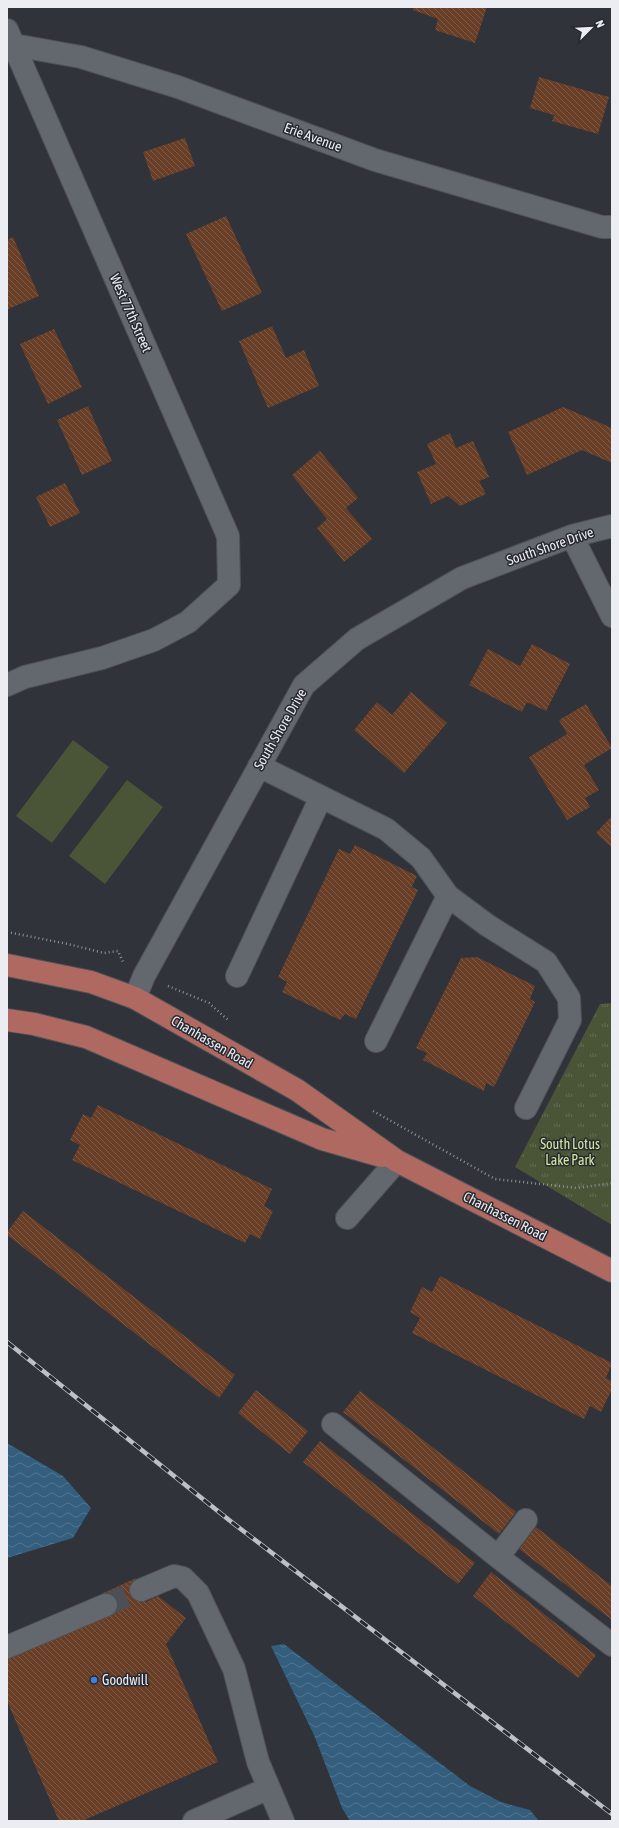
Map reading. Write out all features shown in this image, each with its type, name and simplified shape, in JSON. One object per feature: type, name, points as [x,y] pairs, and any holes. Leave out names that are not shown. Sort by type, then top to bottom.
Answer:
[{"type":"main road","name":"Chanhassen Road","points":[[7,965],[91,982],[135,998],[297,1090],[397,1161],[612,1271]]},
{"type":"main road","name":"Chanhassen Road","points":[[7,1020],[34,1024],[86,1037],[322,1139],[397,1161]]},
{"type":"street","name":"Erie Avenue","points":[[11,37],[178,87],[375,160],[602,227],[612,226]]},
{"type":"street","name":"West 77th Street","points":[[7,685],[25,677],[102,658],[154,640],[188,622],[229,585],[228,536],[11,37]]},
{"type":"street","name":"South Shore Drive","points":[[135,998],[144,976],[304,685],[357,639],[462,578],[572,536],[612,526]]},
{"type":"street","points":[[572,536],[612,616]]},
{"type":"street","points":[[259,766],[386,830],[421,858],[448,896],[487,925],[546,962],[568,998],[570,1020],[526,1108]]},
{"type":"street","points":[[237,976],[321,797]]},
{"type":"street","points":[[376,1041],[448,896]]},
{"type":"street","points":[[347,1218],[397,1161]]},
{"type":"street","points":[[333,1424],[498,1557],[612,1645]]},
{"type":"street","points":[[498,1557],[526,1520]]},
{"type":"street","points":[[141,1590],[174,1576],[184,1578],[198,1593],[234,1669],[258,1762],[283,1821]]},
{"type":"street","points":[[7,1647],[106,1604]]},
{"type":"street","points":[[194,1821],[269,1788]]},
{"type":"green space","points":[[73,740],[109,767],[52,843],[16,816]]},
{"type":"green space","points":[[127,780],[163,807],[105,884],[69,856]]},
{"type":"green space","name":"South Lotus Lake Park","points":[[612,1003],[612,1225],[515,1167],[600,1004]]},
{"type":"water","points":[[7,1443],[63,1476],[91,1508],[73,1538],[7,1558]]},
{"type":"water","points":[[284,1644],[470,1786],[501,1802],[530,1810],[539,1821],[350,1821],[342,1808],[314,1735],[271,1646]]},
{"type":"building","points":[[413,7],[487,7],[475,43],[435,30],[438,19],[413,10]]},
{"type":"building","points":[[539,77],[609,97],[598,134],[552,121],[554,115],[530,108]]},
{"type":"building","points":[[185,138],[195,166],[153,181],[143,152]]},
{"type":"building","points":[[226,216],[262,293],[222,311],[186,234]]},
{"type":"building","points":[[13,237],[39,296],[8,309],[7,240]]},
{"type":"building","points":[[272,326],[286,358],[304,350],[319,386],[268,408],[239,341]]},
{"type":"building","points":[[54,329],[82,387],[48,404],[20,344]]},
{"type":"building","points":[[88,406],[112,461],[82,475],[57,420]]},
{"type":"building","points":[[563,407],[612,428],[612,463],[582,450],[527,475],[508,432]]},
{"type":"building","points":[[450,433],[456,448],[473,441],[489,477],[479,481],[486,494],[460,506],[448,496],[431,504],[417,472],[436,464],[427,444]]},
{"type":"building","points":[[320,451],[358,498],[346,508],[372,539],[344,562],[317,528],[327,519],[292,475]]},
{"type":"building","points":[[65,483],[80,513],[50,527],[36,497]]},
{"type":"building","points":[[532,644],[570,664],[546,711],[527,702],[522,712],[469,685],[488,649],[520,666]]},
{"type":"building","points":[[411,692],[447,723],[404,773],[354,730],[377,702],[392,715]]},
{"type":"building","points":[[586,704],[612,748],[584,765],[599,790],[585,798],[590,807],[567,820],[529,757],[567,734],[559,720]]},
{"type":"building","points":[[612,816],[612,848],[596,833]]},
{"type":"building","points":[[355,845],[417,876],[412,887],[418,890],[356,1019],[345,1014],[340,1020],[282,992],[287,982],[278,977],[339,849],[350,854]]},
{"type":"building","points":[[477,957],[535,986],[530,999],[535,1002],[494,1087],[486,1083],[484,1091],[423,1060],[427,1053],[416,1048],[461,958]]},
{"type":"building","points":[[98,1105],[272,1189],[264,1206],[273,1211],[260,1239],[250,1234],[245,1243],[72,1160],[80,1145],[70,1140],[83,1114],[91,1118]]},
{"type":"building","points":[[23,1211],[235,1375],[219,1398],[7,1235],[7,1232]]},
{"type":"building","points":[[440,1276],[612,1363],[606,1378],[612,1381],[612,1389],[601,1412],[590,1406],[584,1419],[412,1333],[420,1318],[410,1312],[422,1287],[432,1292]]},
{"type":"building","points":[[256,1390],[308,1431],[290,1454],[238,1413]]},
{"type":"building","points":[[360,1391],[516,1512],[499,1534],[343,1412]]},
{"type":"building","points":[[320,1441],[475,1563],[458,1584],[303,1462]]},
{"type":"building","points":[[536,1527],[612,1586],[612,1620],[519,1549]]},
{"type":"building","points":[[491,1572],[596,1655],[578,1678],[473,1596]]},
{"type":"building","name":"Goodwill","points":[[136,1578],[146,1602],[158,1596],[186,1618],[166,1644],[218,1762],[82,1821],[59,1821],[7,1701],[7,1658],[110,1614],[101,1594]]},
{"type":"tunnel","points":[[106,1605],[141,1590]]},
{"type":"railway","points":[[7,1342],[229,1520],[612,1814]]},
{"type":"place","name":"Goodwill","points":[[94,1680]]}]
